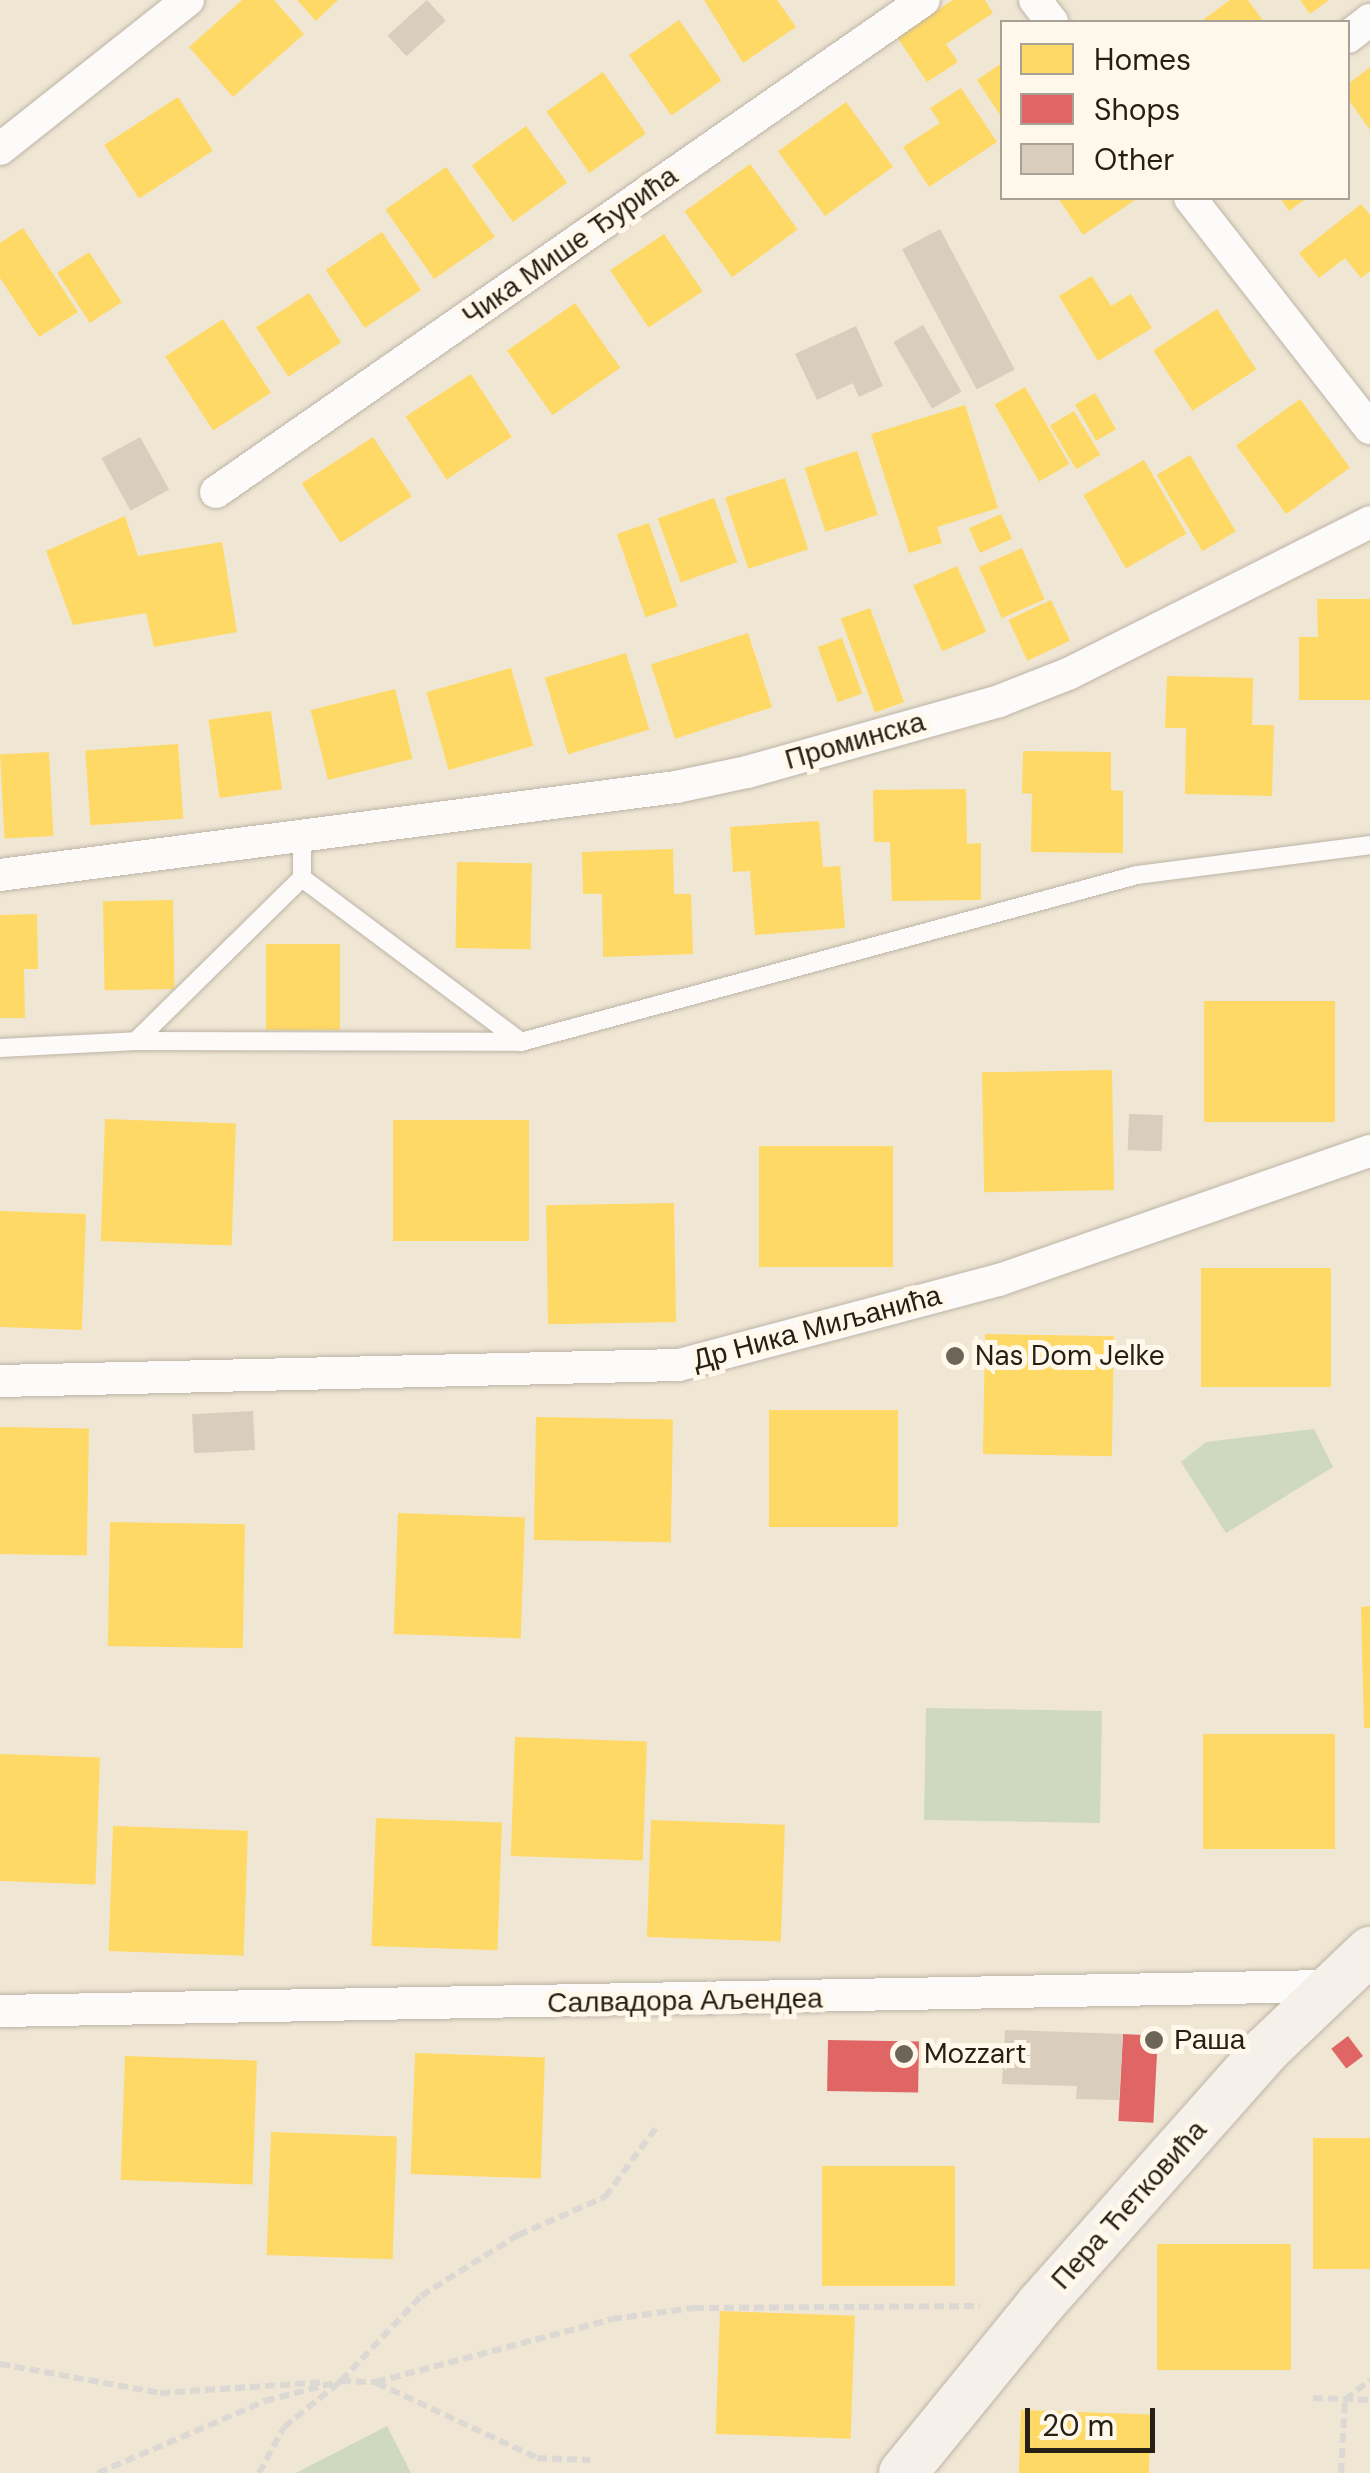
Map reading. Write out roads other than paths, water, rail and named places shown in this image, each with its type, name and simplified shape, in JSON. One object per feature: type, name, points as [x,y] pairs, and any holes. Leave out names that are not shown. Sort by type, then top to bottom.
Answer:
[{"type":"street","points":[[0,149],[188,0]]},
{"type":"street","name":"Чика Мише Ђурића","points":[[216,492],[924,0]]},
{"type":"street","points":[[1035,0],[1050,20]]},
{"type":"street","points":[[1350,36],[1370,20]]},
{"type":"street","points":[[1192,200],[1370,428]]},
{"type":"street","name":"Проминска","points":[[0,875],[676,787],[999,701],[1168,628],[1370,522]]},
{"type":"street","name":"Др Ника Миљанића","points":[[0,1380],[679,1365],[999,1280],[1370,1151]]},
{"type":"street","name":"Пера Ћетковића","points":[[903,2473],[1039,2306],[1348,1986],[1370,1951]]},
{"type":"street","name":"Салвадора Аљендеа","points":[[0,2012],[1348,1986]]},
{"type":"lane","points":[[136,1041],[302,878],[302,834]]},
{"type":"lane","points":[[0,1048],[136,1041],[522,1042],[1137,874],[1370,846]]},
{"type":"lane","points":[[302,878],[522,1042]]},
{"type":"place","name":"Nas Dom Jelke","points":[[955,1356]]},
{"type":"place","name":"Раша","points":[[1154,2040]]},
{"type":"place","name":"Mozzart","points":[[904,2054]]}]
